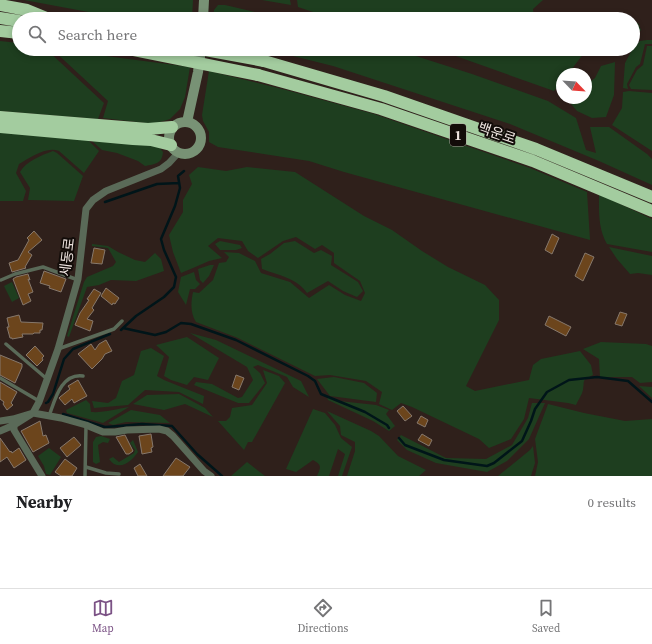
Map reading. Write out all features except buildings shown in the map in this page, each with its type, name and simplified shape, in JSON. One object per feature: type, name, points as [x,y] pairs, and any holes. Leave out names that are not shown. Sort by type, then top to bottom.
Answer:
[{"type":"highway","points":[[0,5],[32,12]]},
{"type":"highway","points":[[0,18],[12,20]]},
{"type":"highway","points":[[0,32],[12,33]]},
{"type":"highway","name":"백운로","points":[[164,56],[258,75],[381,108],[533,161],[652,211]]},
{"type":"highway","name":"백운로","points":[[237,56],[264,61],[384,96],[536,149],[652,197]]},
{"type":"highway","points":[[0,117],[148,129],[172,127]]},
{"type":"highway","points":[[0,127],[151,140],[175,149]]},
{"type":"street","points":[[204,0],[204,12]]},
{"type":"street","points":[[187,122],[198,72],[199,56]]},
{"type":"street","points":[[182,122],[187,122],[196,126],[199,131],[200,140],[195,149],[186,153],[175,149],[170,143],[169,137],[172,127],[182,122]]},
{"type":"street","name":"세동로","points":[[34,412],[58,349],[78,280],[86,209],[93,200],[106,191],[161,169],[169,163],[175,149]]},
{"type":"street","points":[[0,430],[14,425],[34,412]]},
{"type":"street","points":[[0,421],[13,419],[34,412],[86,425],[103,432],[159,429],[167,431],[204,471],[211,476]]},
{"type":"street","points":[[14,425],[14,430],[42,476]]},
{"type":"lane","points":[[0,280],[15,274],[43,267],[78,280]]},
{"type":"lane","points":[[58,349],[114,329],[122,321]]},
{"type":"lane","points":[[6,344],[47,379]]},
{"type":"lane","points":[[49,416],[58,392],[68,379],[83,376]]},
{"type":"lane","points":[[0,378],[39,402]]},
{"type":"lane","points":[[85,476],[86,425]]},
{"type":"lane","points":[[86,467],[106,473],[118,474]]},
{"type":"green space","points":[[24,0],[193,0],[192,12],[88,12]]},
{"type":"green space","points":[[262,0],[290,0],[291,5]]},
{"type":"green space","points":[[297,0],[543,0],[533,9],[533,12],[313,12],[298,7]]},
{"type":"green space","points":[[218,5],[225,5],[254,12],[214,12]]},
{"type":"green space","points":[[652,40],[652,44],[645,44],[640,64],[636,67],[627,84],[628,89],[623,88],[625,63],[629,56],[640,56],[640,41]]},
{"type":"green space","points":[[0,41],[12,42],[12,56],[54,56],[104,103],[98,119],[0,111]]},
{"type":"green space","points":[[647,46],[652,46],[652,90],[631,89],[629,85],[637,70],[643,65]]},
{"type":"green space","points":[[60,56],[106,56],[190,67],[185,97],[180,109],[170,119],[154,124],[103,118],[108,101]]},
{"type":"green space","points":[[293,56],[416,56],[548,101],[576,118],[586,150],[596,153],[590,127],[609,127],[647,154],[652,159],[652,185],[510,124],[333,66]]},
{"type":"green space","points":[[456,56],[582,56],[573,68],[556,68],[556,88],[554,91]]},
{"type":"green space","points":[[615,62],[614,95],[606,117],[592,118],[577,111],[571,104],[592,104],[592,80],[595,78],[601,66]]},
{"type":"green space","points":[[209,71],[374,114],[530,168],[587,192],[590,240],[309,161],[218,147],[209,142],[209,132],[203,121],[202,115]]},
{"type":"green space","points":[[629,91],[652,93],[652,151],[612,125],[622,108],[623,92]]},
{"type":"green space","points":[[0,131],[87,139],[99,151],[84,173],[59,151],[49,150],[33,156],[19,164],[16,173],[26,191],[23,201],[0,201]]},
{"type":"green space","points":[[92,141],[158,146],[163,152],[160,161],[152,165],[145,166],[138,161],[117,153],[102,150]]},
{"type":"green space","points":[[53,151],[83,176],[74,201],[28,200],[30,188],[20,172],[22,168],[39,157]]},
{"type":"green space","points":[[198,167],[226,171],[247,167],[295,172],[364,216],[392,230],[448,267],[485,285],[499,300],[499,320],[466,386],[475,391],[529,380],[533,365],[541,359],[580,351],[591,365],[593,375],[584,381],[582,392],[576,405],[529,398],[524,419],[511,439],[489,448],[479,439],[412,407],[401,403],[392,410],[379,404],[382,392],[366,381],[330,375],[315,376],[238,338],[196,322],[192,307],[193,292],[199,293],[213,280],[219,263],[226,262],[229,257],[224,252],[239,253],[255,261],[261,273],[290,282],[309,298],[329,285],[345,295],[361,301],[365,293],[360,281],[334,263],[334,253],[322,245],[315,249],[296,237],[283,241],[258,258],[248,251],[242,241],[218,238],[208,246],[222,258],[209,261],[181,273],[173,252],[169,235],[183,212],[183,200],[192,184],[189,175]]},
{"type":"green space","points":[[599,194],[652,219],[652,252],[607,244],[601,226]]},
{"type":"green space","points":[[220,241],[240,245],[242,248],[236,250],[220,250],[215,244]]},
{"type":"green space","points":[[295,241],[314,253],[321,250],[332,256],[331,265],[358,282],[363,291],[357,297],[343,291],[328,281],[307,293],[293,280],[262,269],[261,259],[284,243]]},
{"type":"green space","points":[[92,244],[108,246],[135,260],[145,262],[155,253],[161,259],[164,271],[136,281],[111,280],[99,285],[87,287],[69,337],[67,336],[84,282],[87,277],[113,266],[116,262],[108,248],[92,246]]},
{"type":"green space","points":[[609,247],[652,256],[652,275],[638,273],[630,274]]},
{"type":"green space","points":[[214,265],[209,276],[203,283],[200,280],[198,269]]},
{"type":"green space","points":[[194,272],[196,280],[200,284],[195,289],[190,289],[186,305],[178,292],[181,277]]},
{"type":"green space","points":[[12,282],[19,298],[12,302],[4,286]]},
{"type":"green space","points":[[190,333],[216,340],[301,381],[309,397],[293,387],[287,377],[258,365],[253,367],[260,373],[265,383],[249,403],[238,403],[194,385],[196,382],[212,384],[238,398],[242,397],[253,380],[247,367]]},
{"type":"green space","points":[[187,337],[219,358],[208,380],[194,377],[187,385],[164,376],[169,357],[156,345]]},
{"type":"green space","points":[[601,342],[646,344],[652,346],[652,382],[640,383],[632,377],[600,377],[599,359],[583,349]]},
{"type":"green space","points":[[151,348],[164,356],[157,376],[204,396],[203,404],[179,392],[145,390],[128,405],[94,408],[92,401],[108,403],[116,398],[122,381],[134,375],[141,351]]},
{"type":"green space","points":[[263,370],[279,376],[285,383],[252,442],[248,442],[244,450],[218,421],[226,421],[230,417],[232,408],[252,405],[267,383]]},
{"type":"green space","points":[[334,377],[364,383],[377,393],[376,402],[330,396],[317,379]]},
{"type":"green space","points":[[639,386],[652,387],[652,398]]},
{"type":"green space","points":[[179,394],[205,408],[213,417],[185,404],[164,410],[133,404],[147,395]]},
{"type":"green space","points":[[327,397],[339,401],[376,405],[389,410],[386,414],[395,426],[389,431],[373,421],[328,400]]},
{"type":"green space","points":[[86,400],[90,404],[91,412],[129,407],[103,423],[67,413],[66,410]]},
{"type":"green space","points":[[532,403],[545,403],[529,439],[507,461],[487,472],[436,463],[407,450],[397,440],[401,435],[446,458],[486,459],[512,445],[528,418]]},
{"type":"green space","points":[[548,404],[625,421],[652,419],[652,476],[535,476],[538,462],[535,439]]},
{"type":"green space","points":[[313,409],[325,413],[335,425],[341,438],[352,447],[342,476],[338,476],[345,454],[338,449],[329,476],[317,476],[320,466],[313,460],[296,472],[286,469]]},
{"type":"green space","points":[[131,410],[160,415],[170,423],[126,422],[113,425],[108,423]]},
{"type":"green space","points":[[327,411],[371,431],[379,436],[398,456],[426,470],[419,476],[347,476],[355,451],[355,442],[341,435],[340,426]]},
{"type":"green space","points":[[101,436],[110,439],[108,443],[103,442],[98,445],[100,462],[96,464],[93,462],[93,442],[96,437]]},
{"type":"green space","points":[[133,440],[138,452],[134,458],[121,465],[114,464],[109,459],[113,457],[119,462],[134,453],[135,450],[130,443]]},
{"type":"green space","points":[[533,446],[535,463],[531,476],[498,476],[530,450]]},
{"type":"green space","points":[[49,448],[61,457],[50,475],[46,474],[44,466],[38,456]]},
{"type":"green space","points":[[247,462],[265,476],[231,476]]},
{"type":"waterway","points":[[121,330],[136,316],[164,297],[174,287],[176,277],[164,250],[161,239],[175,206],[180,188],[178,176],[184,171]]},
{"type":"waterway","points":[[105,202],[157,184],[179,183]]},
{"type":"waterway","points":[[123,328],[155,335],[166,332],[181,323],[191,324],[236,340],[308,376],[315,381],[321,394],[365,412],[387,425],[389,428]]},
{"type":"waterway","points":[[46,403],[53,394],[64,359],[73,349],[110,334]]},
{"type":"waterway","points":[[399,438],[405,445],[444,460],[487,466],[494,463],[522,441],[535,409],[547,392],[569,380],[597,377],[628,381],[652,402]]},
{"type":"waterway","points":[[63,414],[105,427],[142,424],[172,426],[197,454],[222,476]]}]
